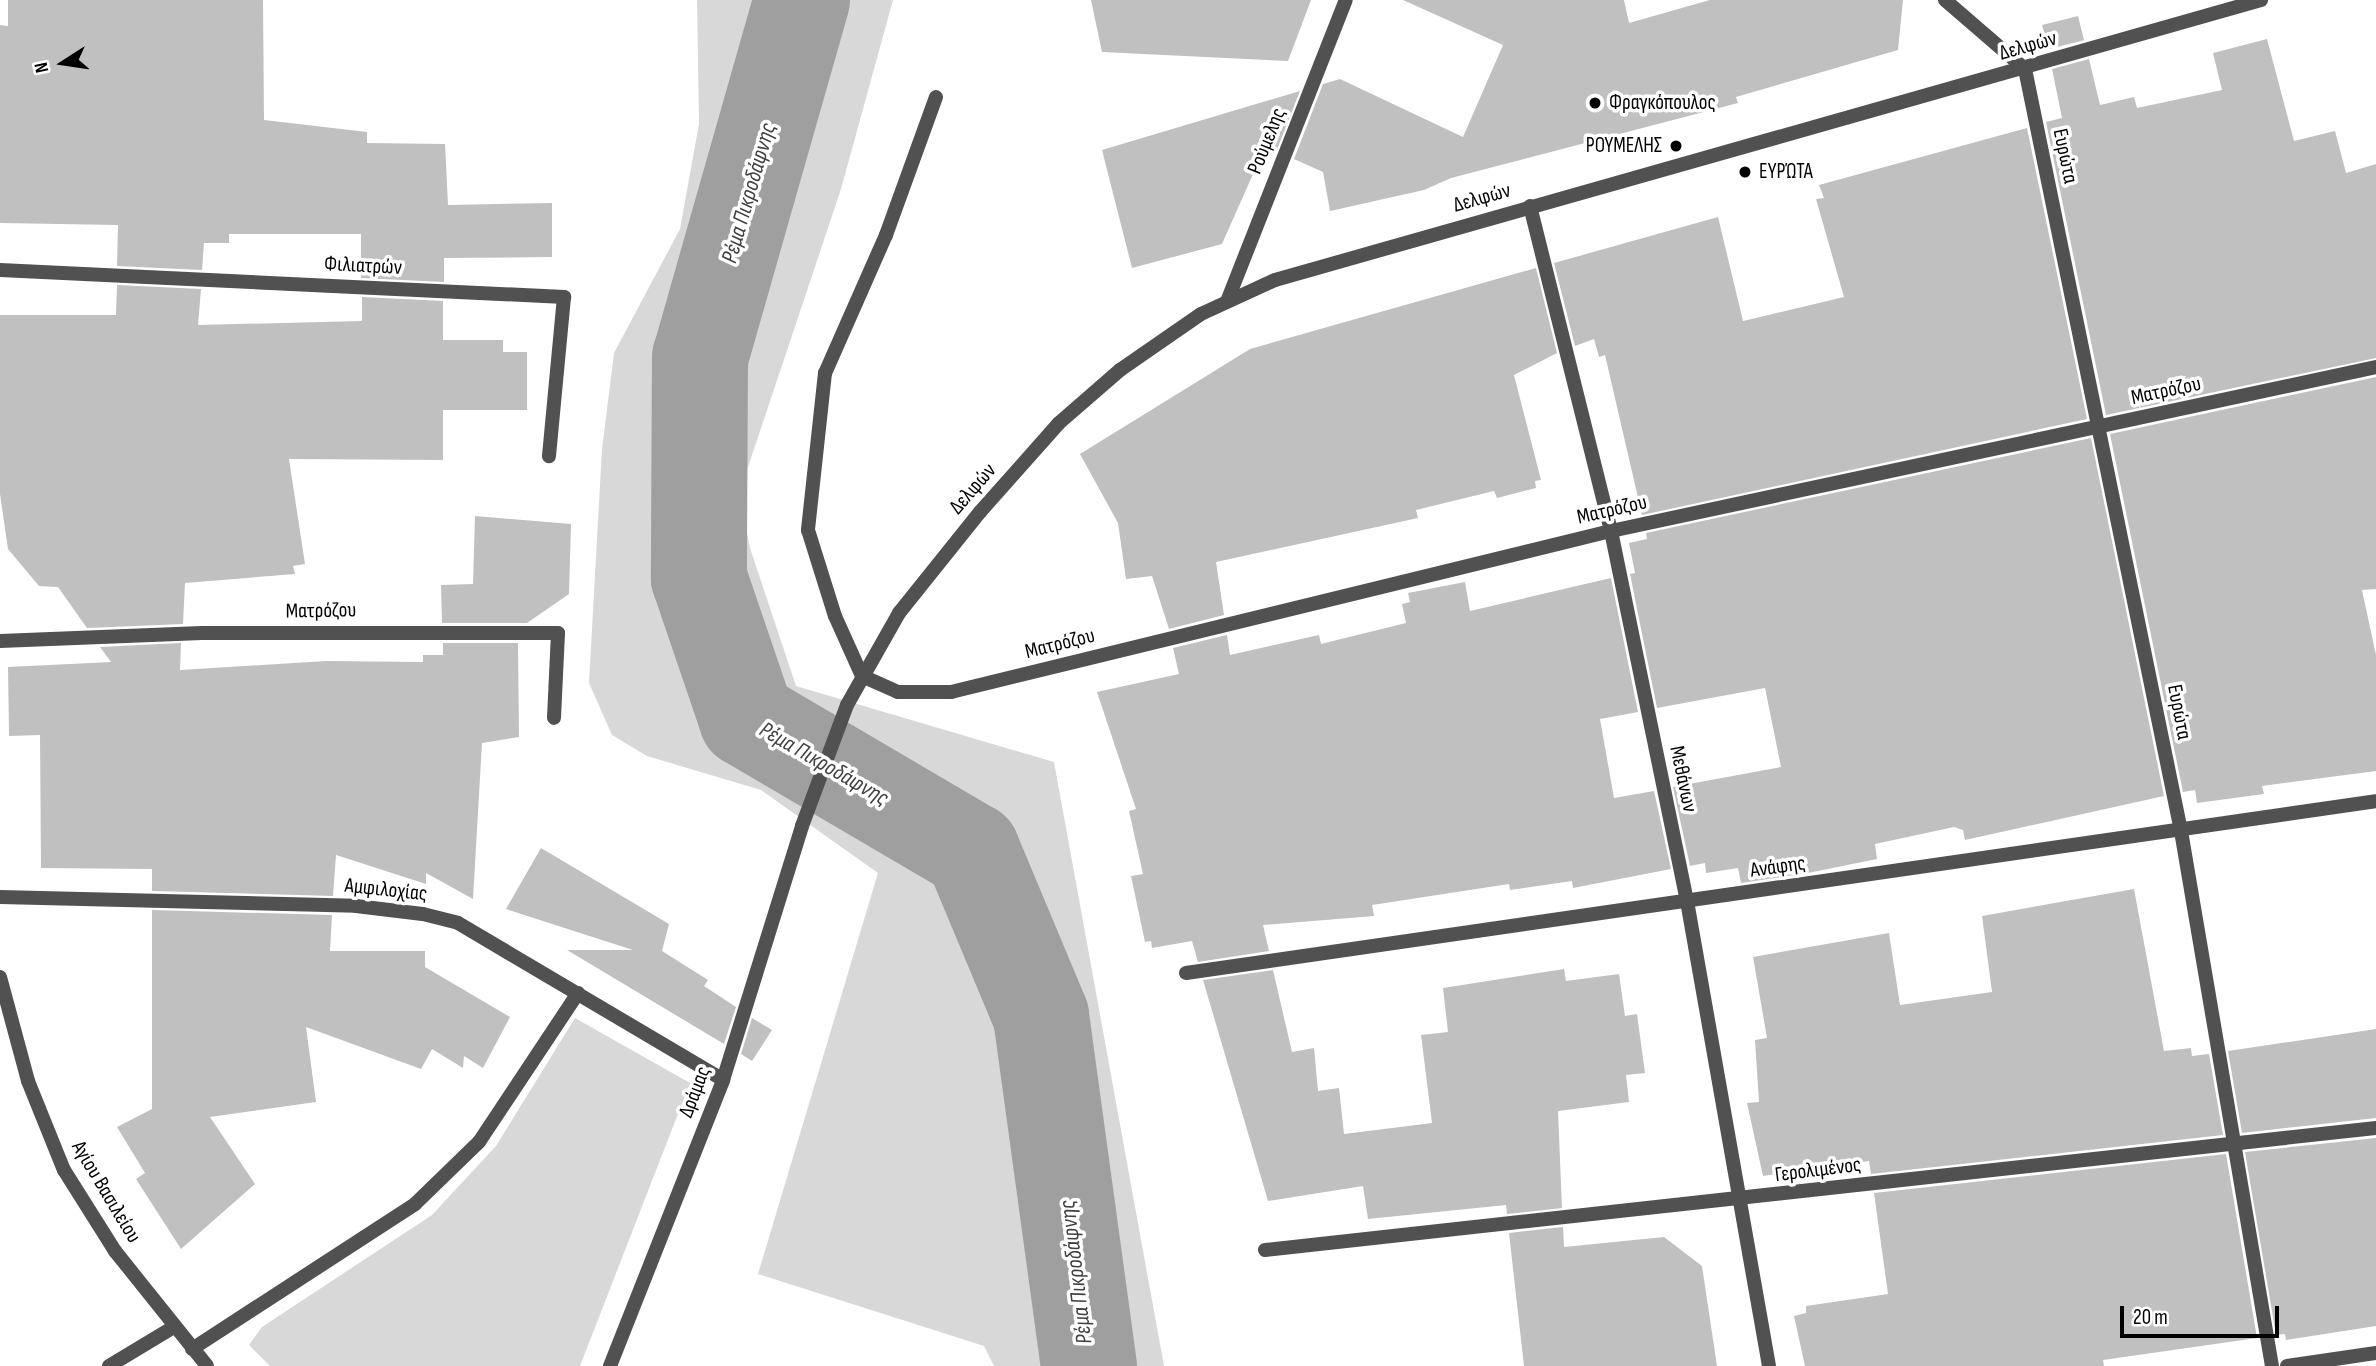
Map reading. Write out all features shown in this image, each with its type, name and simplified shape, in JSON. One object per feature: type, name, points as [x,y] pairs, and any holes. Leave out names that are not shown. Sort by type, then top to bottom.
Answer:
[{"type":"street","name":"Ρούμελης","points":[[1228,299],[1346,0]]},
{"type":"street","points":[[1945,0],[2025,69]]},
{"type":"street","name":"Δελφών","points":[[847,705],[899,613],[1059,423],[1130,363],[1228,299],[1326,264],[2025,69],[2261,0]]},
{"type":"street","name":"Ευρώτα","points":[[2025,69],[2102,426],[2181,831],[2272,1366]]},
{"type":"street","points":[[862,676],[835,616],[808,530],[814,444],[825,373],[887,234],[936,97]]},
{"type":"street","name":"Μεθάνων","points":[[1530,206],[1611,531],[1687,901],[1742,1200],[1769,1366]]},
{"type":"street","name":"Φιλιατρών","points":[[0,270],[564,297],[550,456]]},
{"type":"street","name":"Ματρόζου","points":[[862,676],[898,692],[951,692],[1611,531],[2376,367]]},
{"type":"street","name":"Ματρόζου","points":[[0,641],[202,634],[558,633],[554,718]]},
{"type":"street","name":"Δράμας","points":[[610,1366],[723,1080],[802,826],[847,705]]},
{"type":"street","name":"Ανάφης","points":[[1186,973],[2376,801]]},
{"type":"street","name":"Αμφιλοχίας","points":[[0,897],[356,906],[424,914],[458,923],[723,1080]]},
{"type":"street","name":"Αγίου Βασιλείου","points":[[0,977],[28,1081],[64,1170],[115,1251],[207,1366]]},
{"type":"street","points":[[192,1349],[415,1204],[479,1142],[578,993]]},
{"type":"street","name":"Γερολιμένος","points":[[1265,1250],[1742,1200],[2376,1128]]},
{"type":"street","points":[[109,1366],[174,1327]]},
{"type":"street","points":[[2287,1366],[2376,1353]]},
{"type":"shaded area","points":[[697,0],[893,0],[841,189],[739,494],[750,548],[796,686],[1054,762],[1164,1366],[994,1366],[984,1346],[758,1274],[878,873],[761,790],[647,756],[612,735],[589,683],[602,449],[614,353],[680,229],[699,124]]},
{"type":"shaded area","points":[[575,1018],[690,1083],[580,1366],[270,1366],[249,1345],[262,1327],[432,1215],[496,1146]]},
{"type":"building","points":[[8,0],[263,0],[264,120],[367,132],[367,143],[445,144],[448,205],[552,203],[552,257],[444,258],[444,282],[361,278],[361,234],[229,234],[229,243],[204,243],[202,270],[117,266],[118,225],[0,223],[0,25],[8,26]]},
{"type":"building","points":[[1091,0],[1311,0],[1288,61],[1102,52]]},
{"type":"building","points":[[1403,0],[1624,0],[1629,23],[1710,0],[1903,0],[1898,50],[1736,97],[1738,103],[1451,178],[1424,190],[1330,211],[1323,172],[1294,159],[1323,84],[1340,79],[1463,137],[1503,45]]},
{"type":"building","points":[[2078,16],[2084,40],[2048,49],[2042,25]]},
{"type":"building","points":[[2267,39],[2294,141],[2335,131],[2346,173],[2376,164],[2376,358],[2106,415],[2046,122],[2062,118],[2052,69],[2089,59],[2100,105],[2134,97],[2137,108],[2222,90],[2213,53]]},
{"type":"building","points":[[1300,91],[1276,152],[1265,147],[1222,244],[1132,268],[1102,150]]},
{"type":"building","points":[[2027,128],[2087,419],[1642,515],[1605,355],[1599,357],[1594,339],[1575,346],[1554,263],[1718,217],[1743,321],[1844,297],[1816,199],[1824,198],[1819,185]]},
{"type":"building","points":[[1536,268],[1557,353],[1514,375],[1541,480],[1535,481],[1536,488],[1497,498],[1494,491],[1416,510],[1418,518],[1216,562],[1224,615],[1169,629],[1152,576],[1126,579],[1118,523],[1080,454],[1250,349]]},
{"type":"building","points":[[117,285],[201,289],[198,325],[362,321],[362,297],[443,301],[443,340],[503,340],[503,352],[527,352],[527,410],[443,410],[443,460],[289,459],[305,564],[293,566],[295,574],[185,583],[183,624],[87,628],[58,587],[39,586],[8,549],[0,494],[0,315],[116,315]]},
{"type":"building","points":[[2376,377],[2376,589],[2362,590],[2376,655],[2376,771],[2262,786],[2264,794],[2197,803],[2195,790],[2183,792],[2110,434]]},
{"type":"building","points":[[2091,438],[2164,796],[1965,840],[1963,830],[1954,827],[1875,844],[1877,859],[1741,883],[1738,868],[1706,873],[1705,863],[1690,866],[1673,787],[1781,767],[1765,688],[1657,708],[1630,574],[1635,573],[1629,543],[1647,539],[1646,533]]},
{"type":"building","points":[[475,516],[571,524],[569,594],[527,623],[442,623],[441,585],[473,584]]},
{"type":"building","points":[[1611,578],[1638,712],[1600,719],[1614,798],[1654,791],[1671,869],[1573,888],[1572,881],[1510,890],[1509,884],[1372,905],[1374,916],[1263,925],[1269,951],[1198,962],[1192,941],[1152,948],[1151,941],[1145,942],[1131,876],[1143,874],[1129,811],[1136,809],[1097,692],[1179,674],[1173,648],[1227,635],[1230,655],[1319,635],[1321,644],[1406,623],[1402,604],[1410,602],[1408,593],[1465,582],[1470,611]]},
{"type":"building","points":[[181,643],[180,670],[326,661],[423,662],[423,655],[443,655],[443,643],[518,643],[519,737],[482,743],[473,899],[426,873],[426,884],[336,855],[333,896],[152,891],[152,869],[41,868],[40,735],[9,736],[8,667],[111,662],[100,647]]},
{"type":"building","points":[[541,848],[669,924],[662,951],[708,980],[704,986],[736,1007],[724,1044],[567,950],[633,950],[506,909]]},
{"type":"building","points":[[2134,889],[2164,1051],[2191,1048],[2192,1056],[2209,1054],[2223,1135],[1871,1174],[1869,1161],[1763,1176],[1747,1103],[1759,1102],[1755,1040],[1767,1038],[1753,957],[1889,933],[1900,1005],[1992,992],[1982,916]]},
{"type":"building","points":[[152,910],[332,915],[330,951],[425,951],[425,967],[510,1017],[483,1068],[464,1056],[463,1068],[432,1049],[421,1069],[306,1027],[316,1102],[210,1117],[255,1184],[181,1249],[136,1179],[145,1173],[117,1127],[152,1109]]},
{"type":"building","points":[[1564,969],[1566,981],[1619,974],[1625,1016],[1637,1014],[1645,1073],[1626,1075],[1629,1102],[1558,1111],[1562,1208],[1507,1214],[1506,1205],[1368,1219],[1363,1186],[1268,1201],[1203,980],[1273,970],[1292,1052],[1314,1048],[1318,1091],[1339,1088],[1344,1134],[1432,1123],[1421,1035],[1448,1032],[1443,988]]},
{"type":"building","points":[[752,1018],[772,1030],[752,1061],[741,1054]]},
{"type":"building","points":[[2376,1029],[2376,1118],[2242,1133],[2228,1051]]},
{"type":"building","points":[[2376,1138],[2376,1326],[2286,1340],[2285,1334],[2276,1335],[2245,1152]]},
{"type":"building","points":[[2226,1154],[2257,1338],[2103,1360],[2104,1366],[1805,1366],[1794,1316],[1806,1313],[1806,1306],[1888,1294],[1874,1193]]},
{"type":"building","points":[[1563,1227],[1564,1247],[1664,1237],[1702,1266],[1717,1366],[1524,1366],[1509,1233]]},
{"type":"waterway","name":"Ρέμα Πικροδάφνης","points":[[802,0],[700,357],[699,578],[747,719],[972,851],[1041,1016],[1089,1366]]},
{"type":"place","name":"Φραγκόπουλος","points":[[1595,103]]},
{"type":"place","name":"ΡΟΥΜΕΛΗΣ","points":[[1676,146]]},
{"type":"place","name":"ΕΥΡΏΤΑ","points":[[1745,172]]}]
